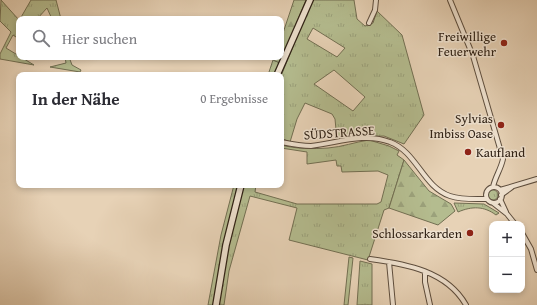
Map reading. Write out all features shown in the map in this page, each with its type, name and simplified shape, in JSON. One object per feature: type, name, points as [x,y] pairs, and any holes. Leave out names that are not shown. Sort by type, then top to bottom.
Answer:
[{"type":"main road","points":[[284,59],[310,0]]},
{"type":"main road","points":[[278,72],[284,60]]},
{"type":"main road","points":[[216,305],[226,245],[240,188]]},
{"type":"street","points":[[369,23],[375,10],[376,0]]},
{"type":"street","points":[[450,0],[473,56],[503,159],[492,187],[488,189],[486,194],[487,199],[507,214],[513,221]]},
{"type":"street","name":"SÜDSTRASSE","points":[[284,143],[299,146],[311,146],[357,139],[380,139],[391,142],[404,150],[434,186],[442,192],[449,196],[471,199],[487,199]]},
{"type":"street","points":[[493,202],[497,202],[500,195],[516,185],[537,179]]},
{"type":"street","points":[[492,187],[496,188],[500,195],[507,214]]},
{"type":"street","name":"SÜDSTRASSE","points":[[471,199],[486,194]]},
{"type":"street","points":[[525,238],[531,249],[537,270]]},
{"type":"street","points":[[370,259],[405,264],[443,280],[457,292],[466,305]]},
{"type":"street","points":[[389,262],[393,305]]},
{"type":"street","points":[[425,272],[425,282],[430,305]]},
{"type":"green space","points":[[1,0],[16,17],[16,37],[13,35],[6,48],[16,54],[16,60],[26,60],[34,65],[0,59],[0,54],[11,32],[0,21]]},
{"type":"green space","points":[[31,0],[56,0],[60,16],[51,16],[47,8],[40,16],[22,16]]},
{"type":"green space","points":[[294,0],[306,0],[284,53],[284,30]]},
{"type":"green space","points":[[312,0],[354,0],[357,19],[365,26],[373,23],[377,11],[402,35],[424,115],[404,144],[384,136],[352,137],[337,140],[335,119],[332,114],[305,103],[297,119],[290,142],[284,139],[284,72],[283,72]],"holes":[[[313,28],[345,48],[337,57],[307,39]],[[334,70],[365,97],[353,111],[314,84]]]},
{"type":"green space","points":[[66,60],[70,60],[72,65],[81,70],[80,72],[50,67],[66,63]]},
{"type":"green space","points":[[273,60],[280,63],[276,72],[269,72]]},
{"type":"green space","points":[[273,60],[281,60],[280,63]]},
{"type":"green space","points":[[369,140],[389,146],[399,151],[397,155],[404,160],[389,208],[384,210],[368,260],[289,240],[297,208],[250,196],[229,271],[224,305],[218,305],[228,242],[243,188],[256,188],[255,192],[297,204],[377,204],[381,202],[388,175],[378,171],[342,172],[341,166],[337,166],[336,160],[307,164],[307,152],[284,148],[284,146],[316,149],[338,147]]},
{"type":"green space","points":[[404,160],[429,191],[451,204],[455,211],[438,225],[389,208]]},
{"type":"green space","points":[[233,188],[237,188],[223,245],[213,305],[208,305],[221,235]]},
{"type":"green space","points":[[491,190],[495,190],[497,191],[497,199],[491,200],[488,197],[488,193]]},
{"type":"green space","points":[[454,203],[484,204],[499,213],[496,215],[487,210],[478,208],[458,212]]},
{"type":"green space","points":[[349,257],[353,258],[348,305],[344,305]]},
{"type":"green space","points":[[360,261],[372,264],[372,305],[357,305]]},
{"type":"place","name":"Freiwillige Feuerwehr","points":[[504,43]]},
{"type":"place","name":"Sylvias Imbiss Oase","points":[[501,125]]},
{"type":"place","name":"Kaufland","points":[[468,152]]},
{"type":"place","name":"Schlossarkarden","points":[[470,233]]}]
